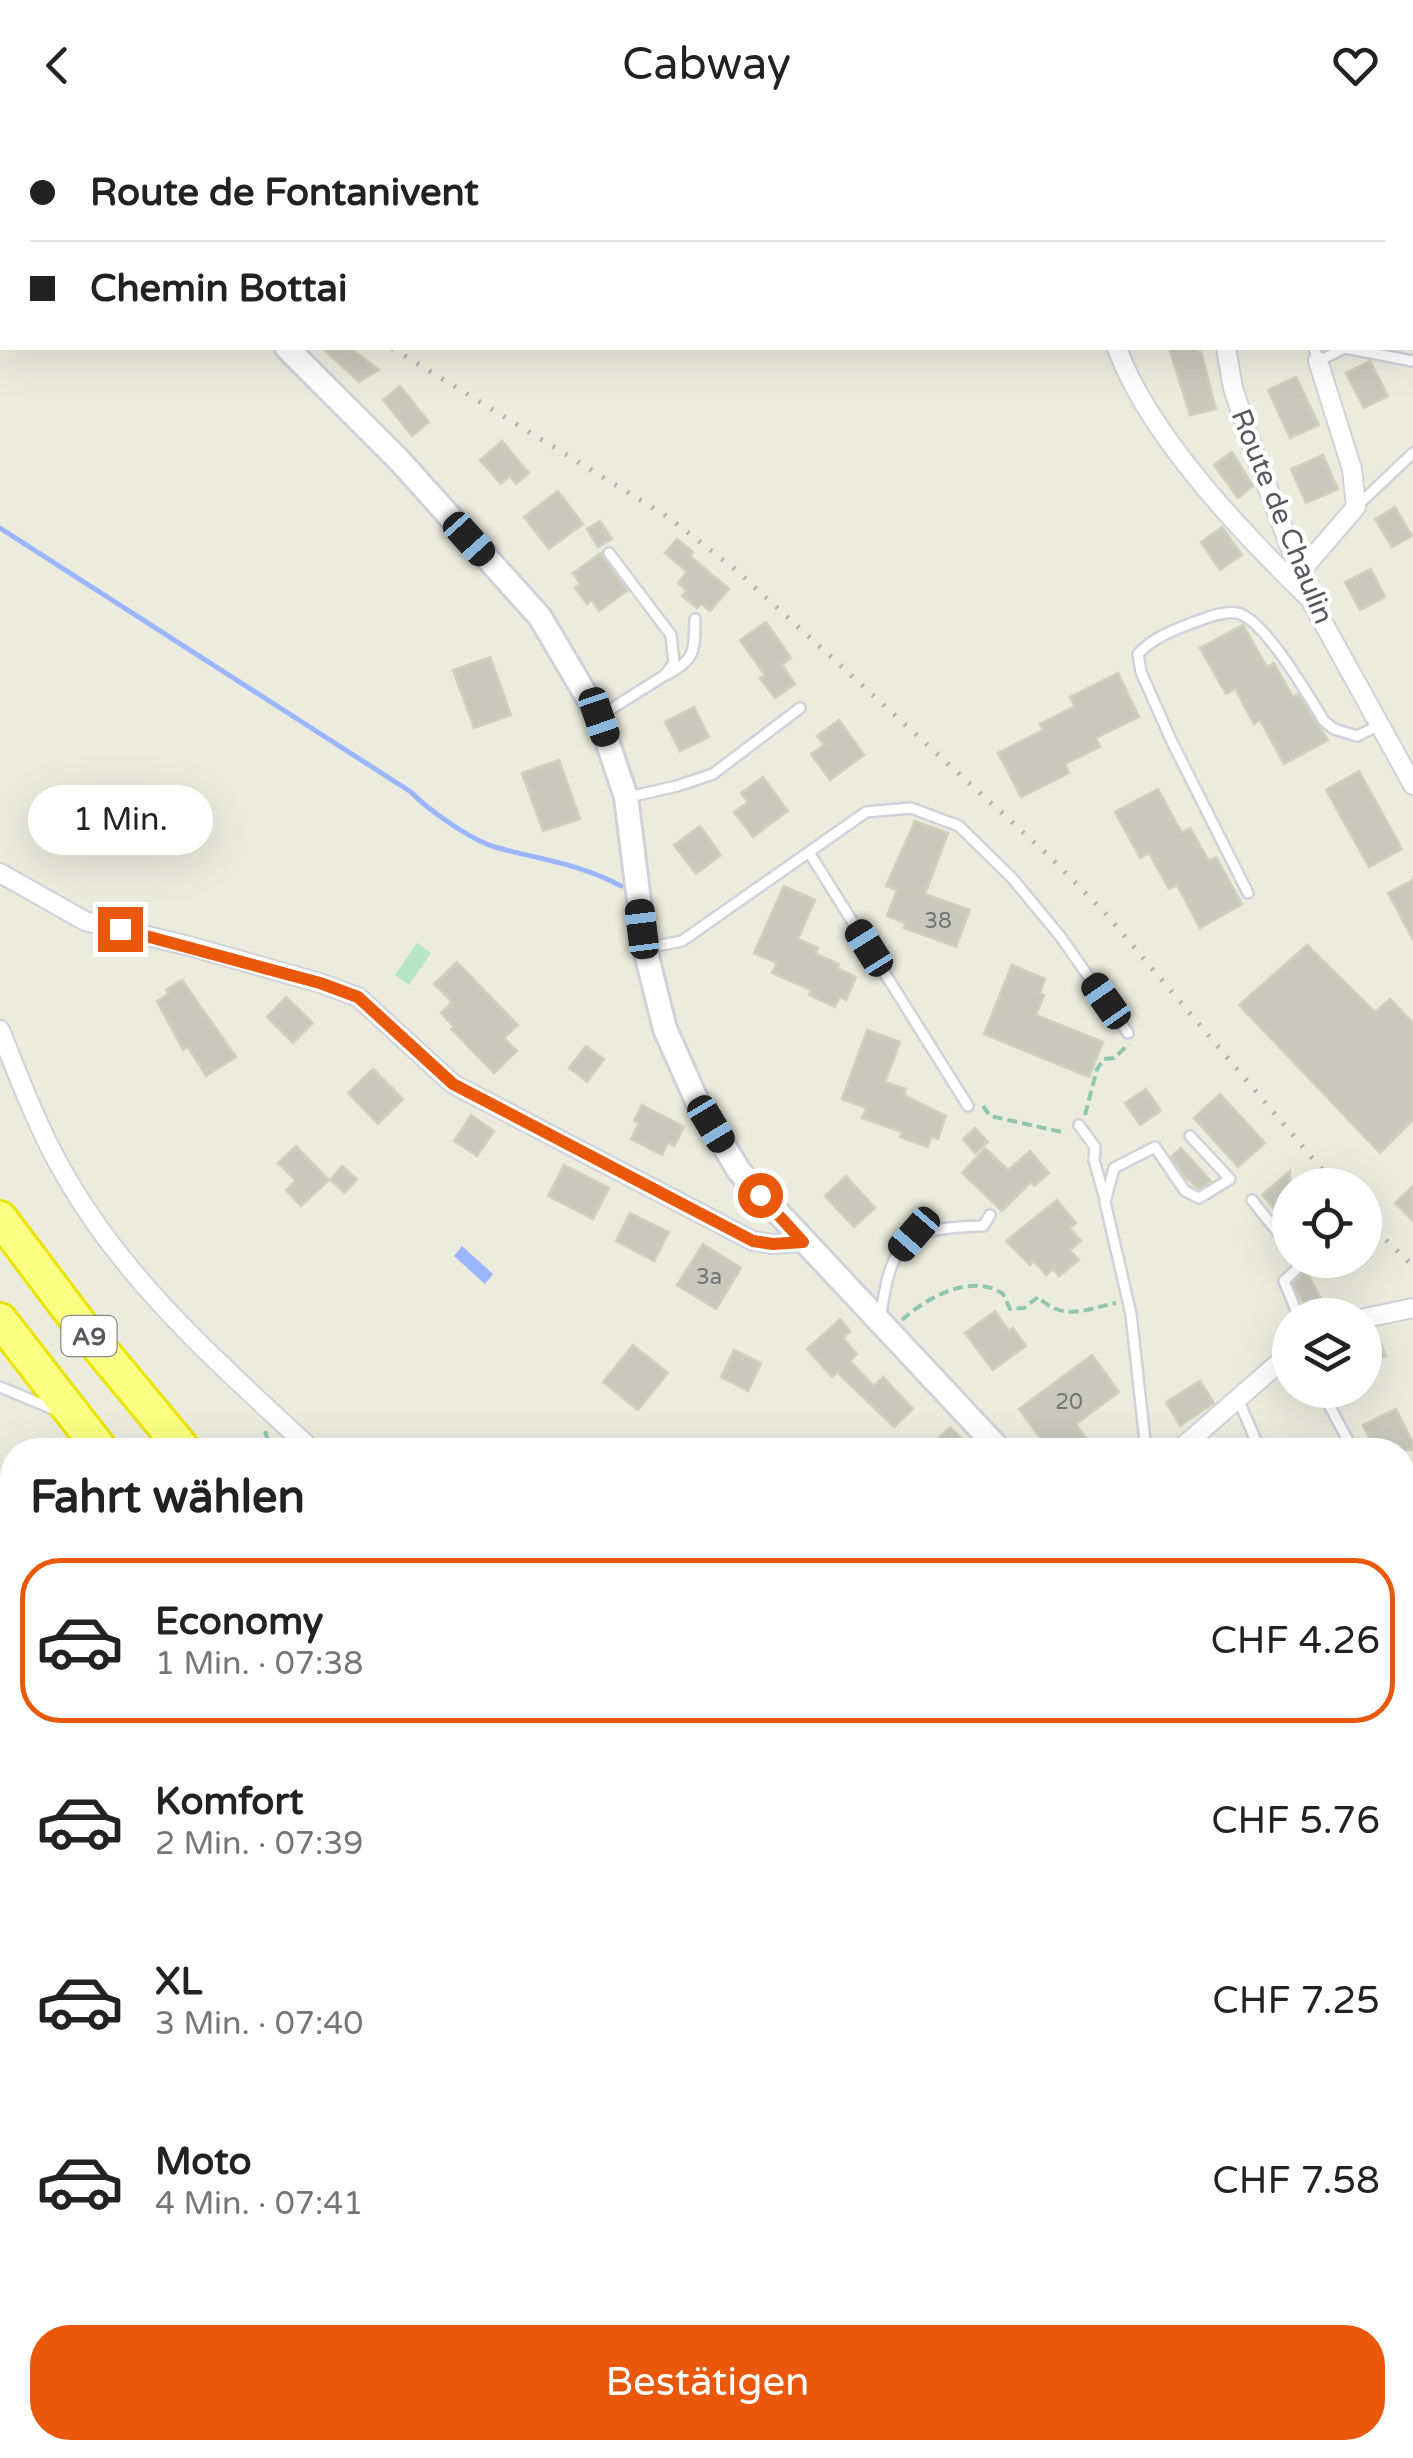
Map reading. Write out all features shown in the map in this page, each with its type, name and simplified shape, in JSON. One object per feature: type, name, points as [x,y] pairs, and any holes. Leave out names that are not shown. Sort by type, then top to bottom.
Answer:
[{"type":"highway","name":"A9","points":[[0,1218],[82,1328],[174,1438]]},
{"type":"highway","name":"A9","points":[[0,1320],[92,1438]]},
{"type":"street","points":[[289,350],[399,460],[540,617],[599,717],[626,797],[644,949],[665,1029],[696,1101],[739,1171],[989,1438]]},
{"type":"street","points":[[1118,350],[1132,380],[1190,467],[1233,520],[1310,599]]},
{"type":"street","name":"Route de Chaulin","points":[[1226,350],[1233,388],[1254,452],[1310,599],[1413,785]]},
{"type":"street","points":[[1300,572],[1356,507],[1352,469],[1316,354]]},
{"type":"street","points":[[0,873],[86,921],[189,946],[358,997],[453,1084],[753,1241],[803,1242]]},
{"type":"street","points":[[0,1030],[66,1178],[113,1247],[170,1316],[299,1438]]},
{"type":"street","points":[[1382,1314],[1413,1308]]},
{"type":"street","points":[[1192,1438],[1272,1369]]},
{"type":"lane","points":[[1355,350],[1413,361]]},
{"type":"lane","points":[[1356,507],[1413,453]]},
{"type":"lane","points":[[609,553],[670,635],[674,663],[665,675]]},
{"type":"lane","points":[[1248,893],[1172,742],[1141,672],[1138,654],[1151,640],[1193,623],[1238,612],[1272,643],[1334,729],[1356,736],[1381,724]]},
{"type":"lane","points":[[599,717],[686,664],[694,652],[695,619]]},
{"type":"lane","points":[[626,797],[713,774],[800,708]]},
{"type":"lane","points":[[644,949],[682,941],[866,812],[910,808],[959,826],[1012,878],[1060,936],[1128,1033]]},
{"type":"lane","points":[[810,854],[968,1106]]},
{"type":"lane","points":[[1079,1125],[1094,1147],[1128,1300],[1145,1438]]},
{"type":"lane","points":[[1106,1202],[1114,1168],[1155,1147],[1184,1191],[1199,1198],[1230,1179],[1190,1136]]},
{"type":"lane","points":[[1252,1200],[1272,1225]]},
{"type":"lane","points":[[884,1328],[890,1269],[914,1234],[983,1226],[990,1215]]},
{"type":"lane","points":[[0,1387],[76,1418]]},
{"type":"lane","points":[[1238,1399],[1255,1438]]},
{"type":"lane","points":[[1330,1408],[1347,1438]]},
{"type":"path","points":[[968,1106],[983,1106],[990,1116],[1062,1132],[1079,1125],[1097,1070],[1104,1059],[1114,1058],[1128,1046],[1128,1033]]},
{"type":"path","points":[[884,1328],[929,1300],[967,1286],[994,1288],[1003,1294],[1010,1310],[1024,1308],[1038,1297],[1067,1314],[1128,1300]]},
{"type":"green space","points":[[417,943],[431,953],[409,985],[395,975]]},
{"type":"water","points":[[462,1246],[493,1274],[485,1284],[454,1256]]},
{"type":"building","points":[[324,350],[353,350],[379,370],[359,382]]},
{"type":"building","points":[[1170,350],[1201,352],[1216,409],[1190,415]]},
{"type":"building","points":[[1370,361],[1388,396],[1364,408],[1346,373]]},
{"type":"building","points":[[1296,377],[1319,425],[1290,438],[1268,390]]},
{"type":"building","points":[[400,386],[429,422],[412,436],[383,400]]},
{"type":"building","points":[[502,441],[529,473],[516,484],[510,476],[501,484],[480,460]]},
{"type":"building","points":[[1232,452],[1253,486],[1238,498],[1214,465]]},
{"type":"building","points":[[1323,455],[1338,489],[1306,503],[1291,469]]},
{"type":"building","points":[[558,491],[583,524],[549,549],[524,517]]},
{"type":"building","points":[[1395,507],[1412,536],[1392,547],[1375,519]]},
{"type":"building","points":[[600,521],[612,539],[598,547],[587,529]]},
{"type":"building","points":[[1222,527],[1242,555],[1220,570],[1201,542]]},
{"type":"building","points":[[677,539],[693,552],[690,556],[729,589],[710,611],[701,604],[697,608],[682,596],[687,591],[678,583],[687,572],[665,553]]},
{"type":"building","points":[[601,553],[627,591],[599,611],[592,600],[587,604],[575,588],[580,584],[573,573]]},
{"type":"building","points":[[1371,569],[1385,597],[1360,610],[1345,582]]},
{"type":"building","points":[[766,622],[791,658],[782,665],[795,684],[775,698],[760,678],[765,675],[740,640]]},
{"type":"building","points":[[1243,625],[1267,667],[1274,663],[1293,697],[1298,694],[1328,740],[1284,764],[1260,720],[1254,724],[1235,689],[1226,694],[1200,648]]},
{"type":"building","points":[[490,657],[511,715],[474,728],[453,670]]},
{"type":"building","points":[[1118,673],[1139,717],[1096,738],[1100,747],[1065,764],[1069,773],[1021,797],[998,753],[1043,730],[1040,724],[1075,706],[1070,697]]},
{"type":"building","points":[[694,707],[709,737],[680,751],[665,722]]},
{"type":"building","points":[[839,720],[864,755],[830,780],[811,754],[824,745],[817,736]]},
{"type":"building","points":[[559,760],[580,819],[543,831],[522,773]]},
{"type":"building","points":[[1359,771],[1402,849],[1369,867],[1326,790]]},
{"type":"building","points":[[763,777],[788,811],[753,837],[734,812],[748,802],[741,793]]},
{"type":"building","points":[[1158,789],[1182,833],[1190,828],[1209,861],[1216,857],[1242,904],[1200,928],[1177,885],[1169,889],[1149,853],[1140,858],[1115,812]]},
{"type":"building","points":[[915,821],[948,833],[925,894],[970,910],[956,947],[904,928],[905,923],[887,916],[897,890],[886,886]]},
{"type":"building","points":[[700,826],[721,855],[696,874],[674,845]]},
{"type":"building","points":[[1413,880],[1413,940],[1388,893]]},
{"type":"building","points":[[784,886],[815,900],[798,939],[818,948],[816,954],[856,977],[846,1000],[840,997],[835,1007],[809,995],[811,990],[772,973],[777,963],[754,953]]},
{"type":"building","points":[[1307,945],[1375,1012],[1390,999],[1413,1023],[1413,1120],[1380,1153],[1239,1005]]},
{"type":"building","points":[[457,962],[518,1025],[504,1038],[517,1051],[494,1073],[451,1029],[454,1027],[441,1013],[452,1002],[434,984]]},
{"type":"building","points":[[1012,965],[1045,979],[1036,1015],[1103,1042],[1089,1077],[984,1034]]},
{"type":"building","points":[[182,980],[236,1057],[206,1076],[188,1047],[183,1050],[157,1001]]},
{"type":"building","points":[[286,997],[313,1023],[293,1043],[267,1017]]},
{"type":"building","points":[[867,1030],[900,1042],[885,1082],[906,1089],[904,1095],[946,1116],[938,1139],[931,1137],[928,1147],[900,1137],[902,1132],[862,1118],[866,1108],[842,1099]]},
{"type":"building","points":[[586,1046],[604,1059],[587,1082],[569,1068]]},
{"type":"building","points":[[373,1069],[403,1099],[378,1124],[348,1093]]},
{"type":"building","points":[[1146,1089],[1161,1111],[1140,1125],[1125,1103]]},
{"type":"building","points":[[1220,1094],[1265,1143],[1238,1167],[1194,1118]]},
{"type":"building","points":[[642,1105],[684,1127],[674,1146],[668,1143],[662,1155],[631,1139]]},
{"type":"building","points":[[471,1115],[494,1131],[477,1156],[454,1141]]},
{"type":"building","points":[[975,1128],[988,1142],[975,1153],[963,1139]]},
{"type":"building","points":[[296,1146],[329,1180],[301,1206],[286,1190],[296,1181],[278,1163]]},
{"type":"building","points":[[985,1148],[1008,1170],[1030,1151],[1049,1173],[1034,1186],[1031,1182],[1002,1211],[962,1173]]},
{"type":"building","points":[[1181,1148],[1211,1181],[1199,1189],[1171,1157]]},
{"type":"building","points":[[564,1165],[609,1188],[593,1219],[548,1196]]},
{"type":"building","points":[[342,1166],[357,1179],[345,1193],[330,1180]]},
{"type":"building","points":[[846,1176],[875,1208],[854,1227],[825,1196]]},
{"type":"building","points":[[1272,1186],[1272,1206],[1262,1195]]},
{"type":"building","points":[[1413,1186],[1413,1221],[1395,1203]]},
{"type":"building","points":[[1057,1200],[1076,1223],[1070,1228],[1081,1241],[1070,1250],[1079,1260],[1059,1276],[1053,1269],[1046,1275],[1034,1261],[1030,1265],[1006,1241]]},
{"type":"building","points":[[630,1213],[669,1232],[654,1261],[616,1241]]},
{"type":"building","points":[[703,1244],[741,1268],[716,1309],[677,1285]]},
{"type":"building","points":[[1299,1278],[1310,1278],[1321,1298],[1301,1298],[1294,1283]]},
{"type":"building","points":[[995,1311],[1026,1346],[993,1370],[965,1333]]},
{"type":"building","points":[[840,1319],[850,1331],[843,1338],[857,1354],[850,1361],[874,1386],[883,1377],[913,1409],[894,1427],[837,1372],[832,1377],[807,1349]]},
{"type":"building","points":[[633,1345],[668,1373],[638,1410],[603,1382]]},
{"type":"building","points":[[734,1350],[761,1363],[748,1391],[721,1377]]},
{"type":"building","points":[[1092,1355],[1119,1392],[1076,1424],[1086,1438],[1040,1438],[1019,1409]]},
{"type":"building","points":[[1200,1381],[1214,1403],[1180,1426],[1166,1402]]},
{"type":"building","points":[[1396,1409],[1410,1438],[1369,1438],[1363,1425]]},
{"type":"building","points":[[950,1427],[961,1438],[939,1438]]},
{"type":"waterway","points":[[0,528],[411,792],[462,831],[495,847],[575,867],[621,886]]},
{"type":"railway","points":[[395,350],[668,517],[736,570],[1050,857],[1106,914],[1321,1168]]},
{"type":"railway","points":[[1382,1236],[1413,1266]]},
{"type":"route","points":[[120,929],[320,983],[358,997],[453,1084],[753,1241],[803,1242],[760,1195]]}]
